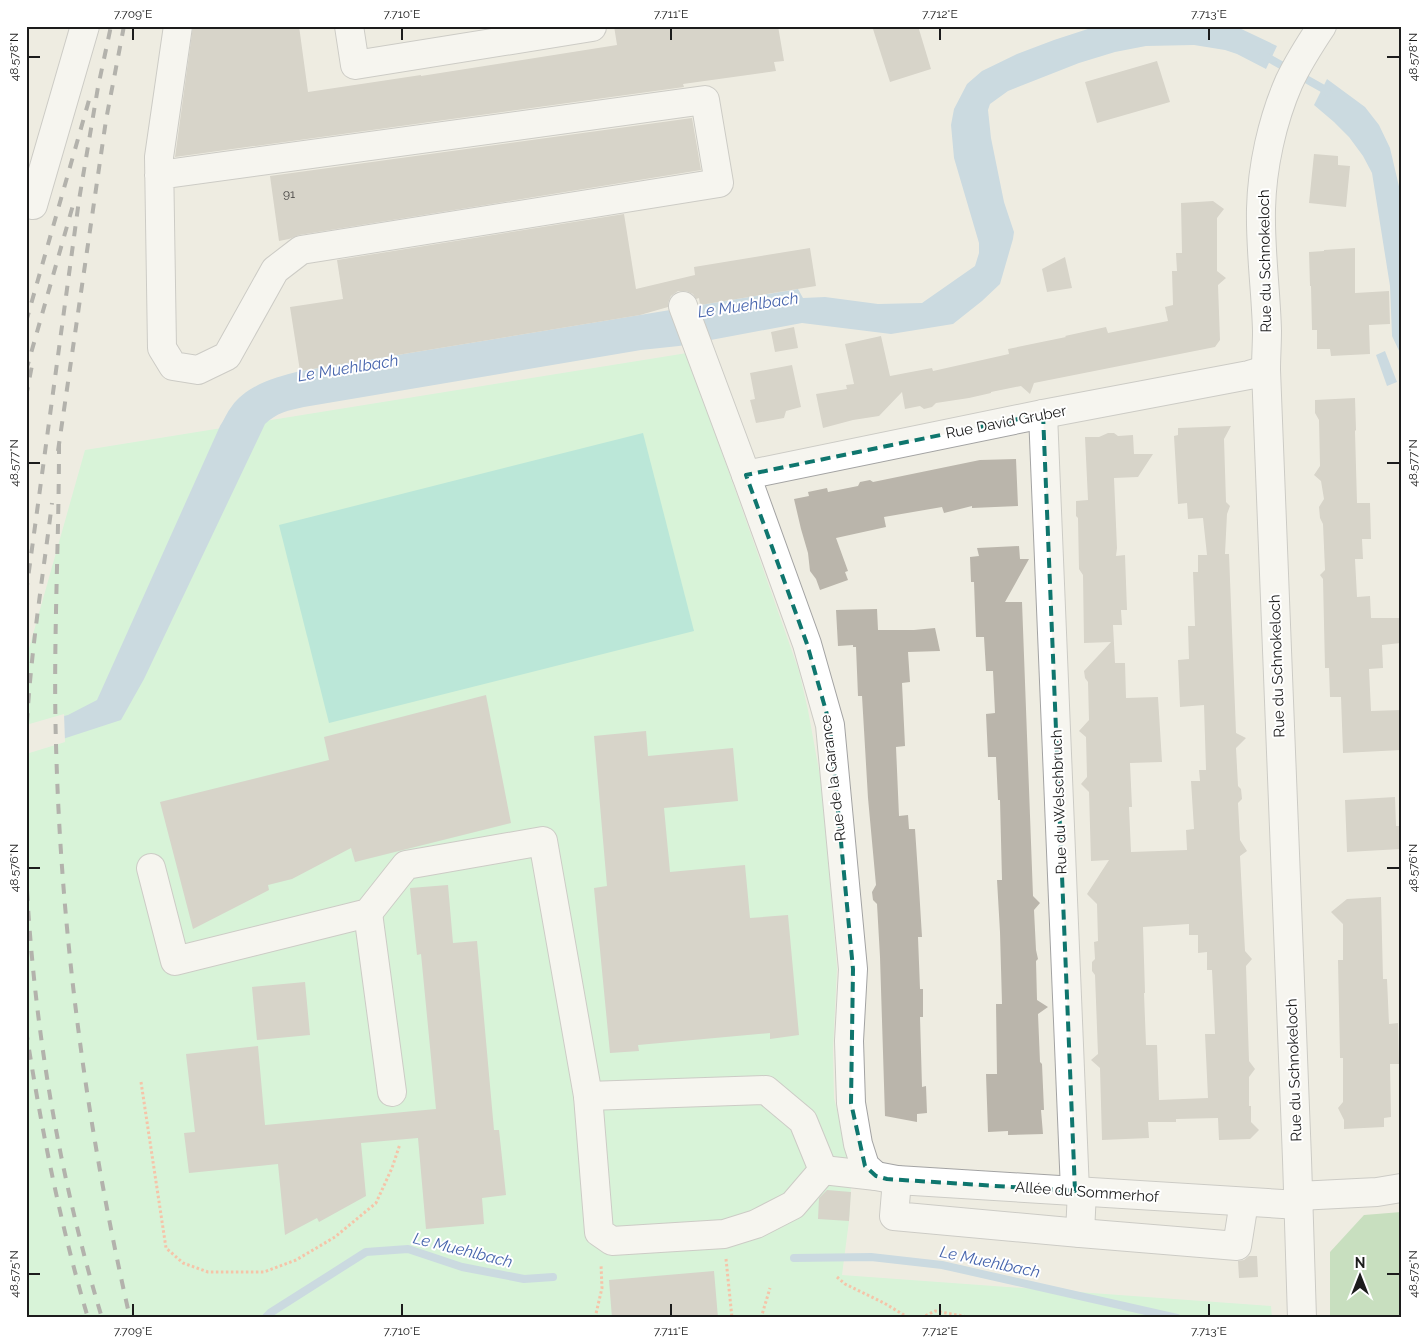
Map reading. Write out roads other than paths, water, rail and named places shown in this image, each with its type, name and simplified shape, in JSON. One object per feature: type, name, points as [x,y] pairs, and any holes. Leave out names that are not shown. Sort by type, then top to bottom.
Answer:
[{"type":"street","points":[[33,204],[85,26]]},
{"type":"street","points":[[159,175],[705,100],[719,183],[301,250],[274,270],[227,356],[198,370],[172,366],[162,348],[159,175],[159,157],[178,26]]},
{"type":"street","points":[[348,26],[354,65],[592,27]]},
{"type":"street","name":"Rue du Schnokeloch","points":[[1302,1318],[1262,231],[1263,188],[1270,141],[1290,81],[1322,26]]},
{"type":"street","name":"Rue de la Garance","points":[[683,306],[807,644],[830,725],[853,969],[849,1041],[851,1103],[858,1144],[865,1166],[887,1178]]},
{"type":"street","name":"Rue David Gruber","points":[[746,475],[1042,414],[1249,375],[1266,370]]},
{"type":"street","name":"Rue du Welschbruch","points":[[1042,414],[1080,1233]]},
{"type":"street","points":[[151,868],[175,961],[368,913],[406,865],[543,841],[588,1096],[599,1232],[612,1241],[724,1234],[756,1224],[793,1205],[823,1170],[803,1121],[766,1090],[588,1096]]},
{"type":"street","points":[[368,913],[392,1092]]},
{"type":"street","name":"Allée du Sommerhof","points":[[823,1170],[887,1178],[1244,1202],[1298,1201],[1401,1188]]},
{"type":"street","points":[[887,1178],[894,1216],[1237,1246],[1244,1202]]},
{"type":"water","points":[[1097,26],[1235,26],[1277,46],[1266,69],[1225,50],[1194,45],[1146,46],[1115,52],[1079,63],[1008,91],[990,104],[988,110],[991,138],[1004,202],[1014,232],[1013,239],[1000,284],[953,324],[891,334],[802,323],[679,346],[641,350],[304,407],[274,417],[265,424],[144,679],[121,720],[26,751],[26,726],[68,715],[97,700],[220,426],[230,408],[238,399],[254,387],[272,379],[300,371],[798,289],[803,298],[825,297],[878,304],[922,303],[975,266],[979,253],[979,243],[954,158],[951,125],[954,109],[967,84],[982,71],[1017,54]]},
{"type":"water","points":[[1327,79],[1365,107],[1379,125],[1390,148],[1401,195],[1401,355],[1392,336],[1390,286],[1372,173],[1363,156],[1349,137],[1314,105]]},
{"type":"water","points":[[1385,351],[1397,382],[1387,386],[1376,355]]},
{"type":"waterway","name":"Le Muehlbach","points":[[1263,55],[1328,93]]},
{"type":"waterway","name":"Le Muehlbach","points":[[265,1318],[366,1252],[408,1249],[462,1267],[524,1279],[553,1277]]},
{"type":"waterway","name":"Le Muehlbach","points":[[794,1258],[871,1257],[942,1265],[1177,1318]]},
{"type":"railway","points":[[26,593],[79,200],[98,87],[111,26]]},
{"type":"railway","points":[[58,451],[106,120],[124,26]]},
{"type":"railway","points":[[26,322],[91,93]]},
{"type":"railway","points":[[26,371],[73,205]]},
{"type":"railway","points":[[26,397],[32,365]]},
{"type":"railway","points":[[59,444],[55,706],[64,889],[70,961],[89,1105],[101,1176],[130,1318]]},
{"type":"railway","points":[[26,743],[33,653],[52,503]]},
{"type":"railway","points":[[26,871],[29,928],[50,1097],[60,1153],[86,1263],[102,1318]]},
{"type":"railway","points":[[26,1030],[52,1175],[88,1318]]}]
